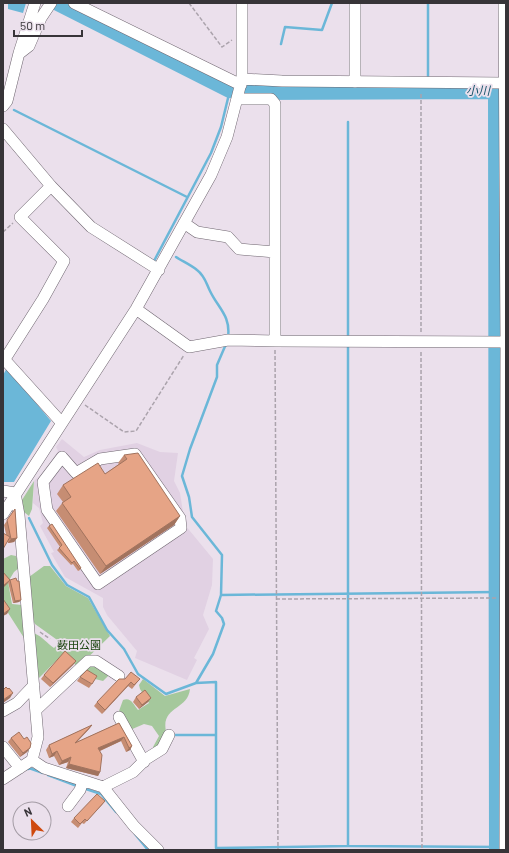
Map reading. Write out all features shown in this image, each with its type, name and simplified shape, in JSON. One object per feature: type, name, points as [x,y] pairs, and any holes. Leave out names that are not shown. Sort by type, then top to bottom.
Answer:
[{"type":"street","points":[[3,106],[7,101],[19,53],[35,3]]},
{"type":"street","points":[[19,53],[29,46],[41,18],[51,3]]},
{"type":"street","points":[[74,3],[239,90],[271,99],[275,104],[275,341]]},
{"type":"street","points":[[3,514],[7,492],[39,455],[136,308],[159,270],[216,162],[227,137],[239,90],[243,36],[242,3]]},
{"type":"street","points":[[355,3],[355,82]]},
{"type":"street","points":[[504,3],[506,342],[505,850]]},
{"type":"street","points":[[239,90],[355,82],[504,83]]},
{"type":"street","points":[[3,129],[51,186],[90,227],[159,270]]},
{"type":"street","points":[[51,186],[20,217],[64,261],[43,299],[4,360],[61,422]]},
{"type":"street","points":[[184,223],[198,232],[228,237],[239,249],[275,252]]},
{"type":"street","points":[[136,308],[189,347],[228,340],[506,342]]},
{"type":"street","points":[[135,454],[180,518],[181,528],[98,584],[48,510],[43,482],[55,467],[62,457],[76,473],[100,459],[135,454]]},
{"type":"street","points":[[39,455],[55,467]]},
{"type":"street","points":[[3,778],[32,760],[38,737],[18,515],[7,492]]},
{"type":"street","points":[[36,710],[88,661],[96,661],[119,676]]},
{"type":"street","points":[[3,711],[17,703],[34,685]]},
{"type":"street","points":[[119,717],[144,762]]},
{"type":"street","points":[[103,787],[133,772],[162,748],[169,735]]},
{"type":"street","points":[[3,747],[20,768]]},
{"type":"street","points":[[32,760],[44,768],[103,787],[134,826],[158,850]]},
{"type":"street","points":[[68,806],[80,790],[83,781]]},
{"type":"path","points":[[189,3],[222,47],[237,36],[243,36]]},
{"type":"path","points":[[421,82],[422,850]]},
{"type":"path","points":[[3,232],[20,217]]},
{"type":"path","points":[[275,341],[278,850]]},
{"type":"path","points":[[76,400],[124,432],[136,431],[189,347]]},
{"type":"path","points":[[276,599],[505,598]]},
{"type":"shaded area","points":[[62,439],[84,457],[100,450],[137,443],[160,452],[178,453],[174,481],[180,493],[185,525],[213,559],[212,585],[203,615],[209,629],[194,658],[197,660],[187,680],[135,658],[137,651],[107,615],[103,607],[103,598],[65,577],[51,553],[54,552],[40,526],[43,523],[39,508],[33,503],[34,481],[41,477],[58,451],[56,447]]},
{"type":"green space","points":[[34,481],[32,509],[29,516],[24,512],[22,500]]},
{"type":"green space","points":[[11,555],[16,556],[20,567],[14,572],[8,582],[12,604],[22,605],[26,641],[3,605],[3,559]]},
{"type":"green space","name":"薮田公園","points":[[44,566],[50,566],[66,586],[88,598],[110,636],[78,667],[63,654],[36,681],[33,633],[40,636],[54,648],[60,642],[35,624],[31,616],[29,577]]},
{"type":"green space","points":[[96,663],[109,675],[103,681],[91,678],[85,673],[87,668]]},
{"type":"green space","points":[[143,679],[165,696],[190,689],[188,696],[167,719],[165,726],[167,735],[156,750],[153,747],[159,736],[152,726],[144,724],[130,730],[119,711],[123,700],[126,699],[130,700],[138,710],[149,703],[139,685]]},
{"type":"water","points":[[8,3],[26,3],[23,13],[8,9]]},
{"type":"water","points":[[7,368],[51,421],[14,482],[3,482],[3,375]]},
{"type":"building","points":[[138,453],[180,516],[106,566],[62,503],[71,497],[63,485],[98,463],[105,474],[127,459],[124,455]]},
{"type":"building","points":[[15,509],[17,538],[11,539],[7,520]]},
{"type":"building","points":[[52,524],[81,568],[80,569],[74,561],[72,563],[59,548],[62,545],[49,526]]},
{"type":"building","points":[[3,533],[10,537],[3,549]]},
{"type":"building","points":[[3,572],[10,580],[3,586]]},
{"type":"building","points":[[16,578],[17,581],[19,581],[21,600],[15,601],[10,580]]},
{"type":"building","points":[[3,599],[10,609],[3,614]]},
{"type":"building","points":[[65,651],[76,661],[53,683],[44,675]]},
{"type":"building","points":[[87,670],[97,676],[92,684],[80,677]]},
{"type":"building","points":[[131,672],[140,679],[134,685],[131,682],[105,710],[97,702],[119,679],[125,679]]},
{"type":"building","points":[[6,687],[13,693],[3,700],[3,690]]},
{"type":"building","points":[[145,690],[151,698],[142,705],[136,697]]},
{"type":"building","points":[[119,723],[132,746],[129,748],[124,737],[98,748],[102,755],[100,772],[69,764],[71,757],[62,761],[57,751],[52,754],[49,745],[92,725],[75,743]]},
{"type":"building","points":[[19,732],[24,739],[27,737],[31,743],[30,748],[23,753],[11,738]]},
{"type":"building","points":[[97,794],[105,801],[87,821],[85,819],[80,824],[74,818]]},
{"type":"waterway","name":"小川","points":[[58,3],[230,90],[249,92],[496,91],[497,850]]},
{"type":"waterway","points":[[281,44],[285,27],[322,30],[332,3]]},
{"type":"waterway","points":[[428,3],[428,78]]},
{"type":"waterway","points":[[154,261],[211,153],[221,127],[230,90]]},
{"type":"waterway","points":[[14,110],[187,197]]},
{"type":"waterway","points":[[348,122],[348,338]]},
{"type":"waterway","points":[[176,257],[195,268],[204,277],[213,297],[226,318],[228,323],[228,337]]},
{"type":"waterway","points":[[196,683],[213,654],[224,624],[222,618],[216,611],[221,595],[222,555],[192,517],[189,497],[182,476],[190,449],[217,377],[217,365],[226,344]]},
{"type":"waterway","points":[[348,345],[348,846]]},
{"type":"waterway","points":[[29,518],[52,565],[67,585],[89,597],[107,630],[124,649],[138,674],[166,694],[196,683],[216,682],[216,848],[348,846],[502,847]]},
{"type":"waterway","points":[[221,595],[497,592]]},
{"type":"waterway","points":[[173,735],[215,735]]},
{"type":"waterway","points":[[28,769],[29,768],[43,773]]},
{"type":"waterway","points":[[48,775],[77,786]]},
{"type":"waterway","points":[[86,789],[101,794],[116,812]]},
{"type":"waterway","points":[[135,834],[148,850]]}]
